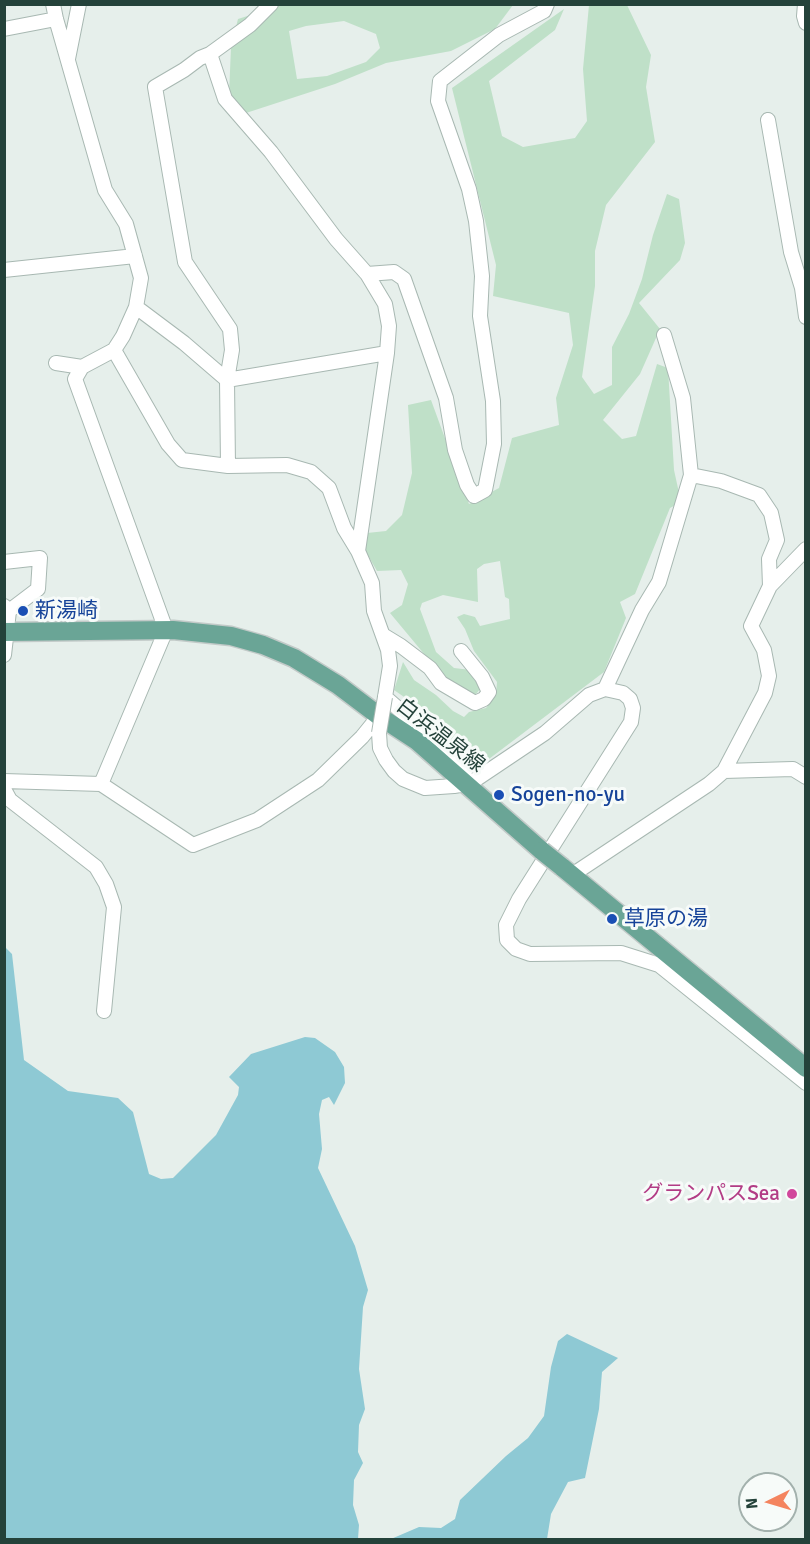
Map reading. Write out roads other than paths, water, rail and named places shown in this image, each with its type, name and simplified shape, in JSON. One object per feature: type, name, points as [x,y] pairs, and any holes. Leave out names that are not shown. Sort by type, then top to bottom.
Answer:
[{"type":"main road","name":"白浜温泉線","points":[[6,632],[166,630],[212,633],[264,645],[294,658],[339,685],[379,724],[417,741],[542,851],[806,1068]]},
{"type":"street","points":[[53,4],[67,61],[105,190],[126,224],[141,278],[136,307],[114,350],[82,367],[75,379],[166,630],[101,784]]},
{"type":"street","points":[[67,61],[79,4]]},
{"type":"street","points":[[228,466],[227,380],[232,350],[230,329],[185,262],[155,87],[210,54],[250,25],[271,4]]},
{"type":"street","points":[[367,274],[394,272],[404,279],[446,398],[454,450],[466,485],[474,496],[485,490],[494,444],[493,401],[480,316],[482,276],[476,221],[469,189],[438,101],[440,81],[499,35],[544,11],[547,4]]},
{"type":"street","points":[[806,4],[804,16],[806,23]]},
{"type":"street","points":[[4,29],[56,19]]},
{"type":"street","points":[[210,54],[225,99],[271,152],[336,239],[367,274],[385,304],[389,326],[387,354],[358,550]]},
{"type":"street","points":[[768,120],[791,252],[802,288],[806,317]]},
{"type":"street","points":[[4,270],[135,256]]},
{"type":"street","points":[[136,307],[184,342],[227,380]]},
{"type":"street","points":[[605,689],[642,610],[659,582],[691,475],[683,398],[664,335]]},
{"type":"street","points":[[114,350],[168,444],[182,460],[228,466],[287,465],[311,472],[329,488],[344,528],[358,550],[372,583],[374,611],[388,650],[390,666],[379,724],[380,748],[394,771],[403,779],[425,788],[438,788],[464,782],[545,733],[589,695],[605,689],[623,693],[630,699],[633,708],[631,722],[519,899],[506,925],[507,940],[516,949],[530,954],[621,953],[658,965],[806,1083]]},
{"type":"street","points":[[227,380],[387,354]]},
{"type":"street","points":[[56,363],[82,367]]},
{"type":"street","points":[[691,475],[721,481],[759,495],[771,513],[777,540],[769,559],[770,586]]},
{"type":"street","points":[[567,871],[709,784],[724,771],[765,693],[769,676],[764,650],[751,626],[770,586],[806,549]]},
{"type":"street","points":[[4,562],[40,558],[38,589],[7,609],[4,655]]},
{"type":"street","points":[[383,635],[430,668],[441,683],[475,703],[484,699],[489,692],[482,677],[461,651]]},
{"type":"street","points":[[385,697],[466,768],[464,782]]},
{"type":"street","points":[[4,781],[101,784],[192,845],[257,820],[318,780],[362,737],[379,724]]},
{"type":"street","points":[[724,771],[794,769],[806,777]]},
{"type":"street","points":[[4,789],[10,800],[96,867],[106,884],[114,907],[104,1011]]},
{"type":"water","points":[[5,947],[12,954],[24,1060],[68,1091],[118,1098],[133,1112],[149,1174],[161,1179],[173,1178],[216,1135],[238,1095],[239,1087],[229,1077],[251,1054],[305,1037],[315,1038],[335,1052],[344,1067],[345,1083],[334,1105],[329,1097],[322,1100],[319,1114],[322,1149],[318,1168],[355,1246],[368,1290],[363,1307],[359,1369],[365,1409],[359,1425],[358,1452],[363,1463],[354,1480],[353,1505],[359,1525],[358,1539],[5,1539]]},
{"type":"water","points":[[567,1334],[618,1358],[602,1372],[599,1409],[585,1478],[568,1482],[551,1514],[547,1539],[391,1539],[419,1527],[441,1528],[455,1519],[460,1500],[528,1438],[544,1416],[551,1367],[558,1341]]},
{"type":"place","name":"新湯崎","points":[[23,611]]},
{"type":"place","name":"Sogen-no-yu","points":[[499,795]]},
{"type":"place","name":"草原の湯","points":[[612,919]]},
{"type":"place","name":"グランパスSea","points":[[792,1194]]}]
